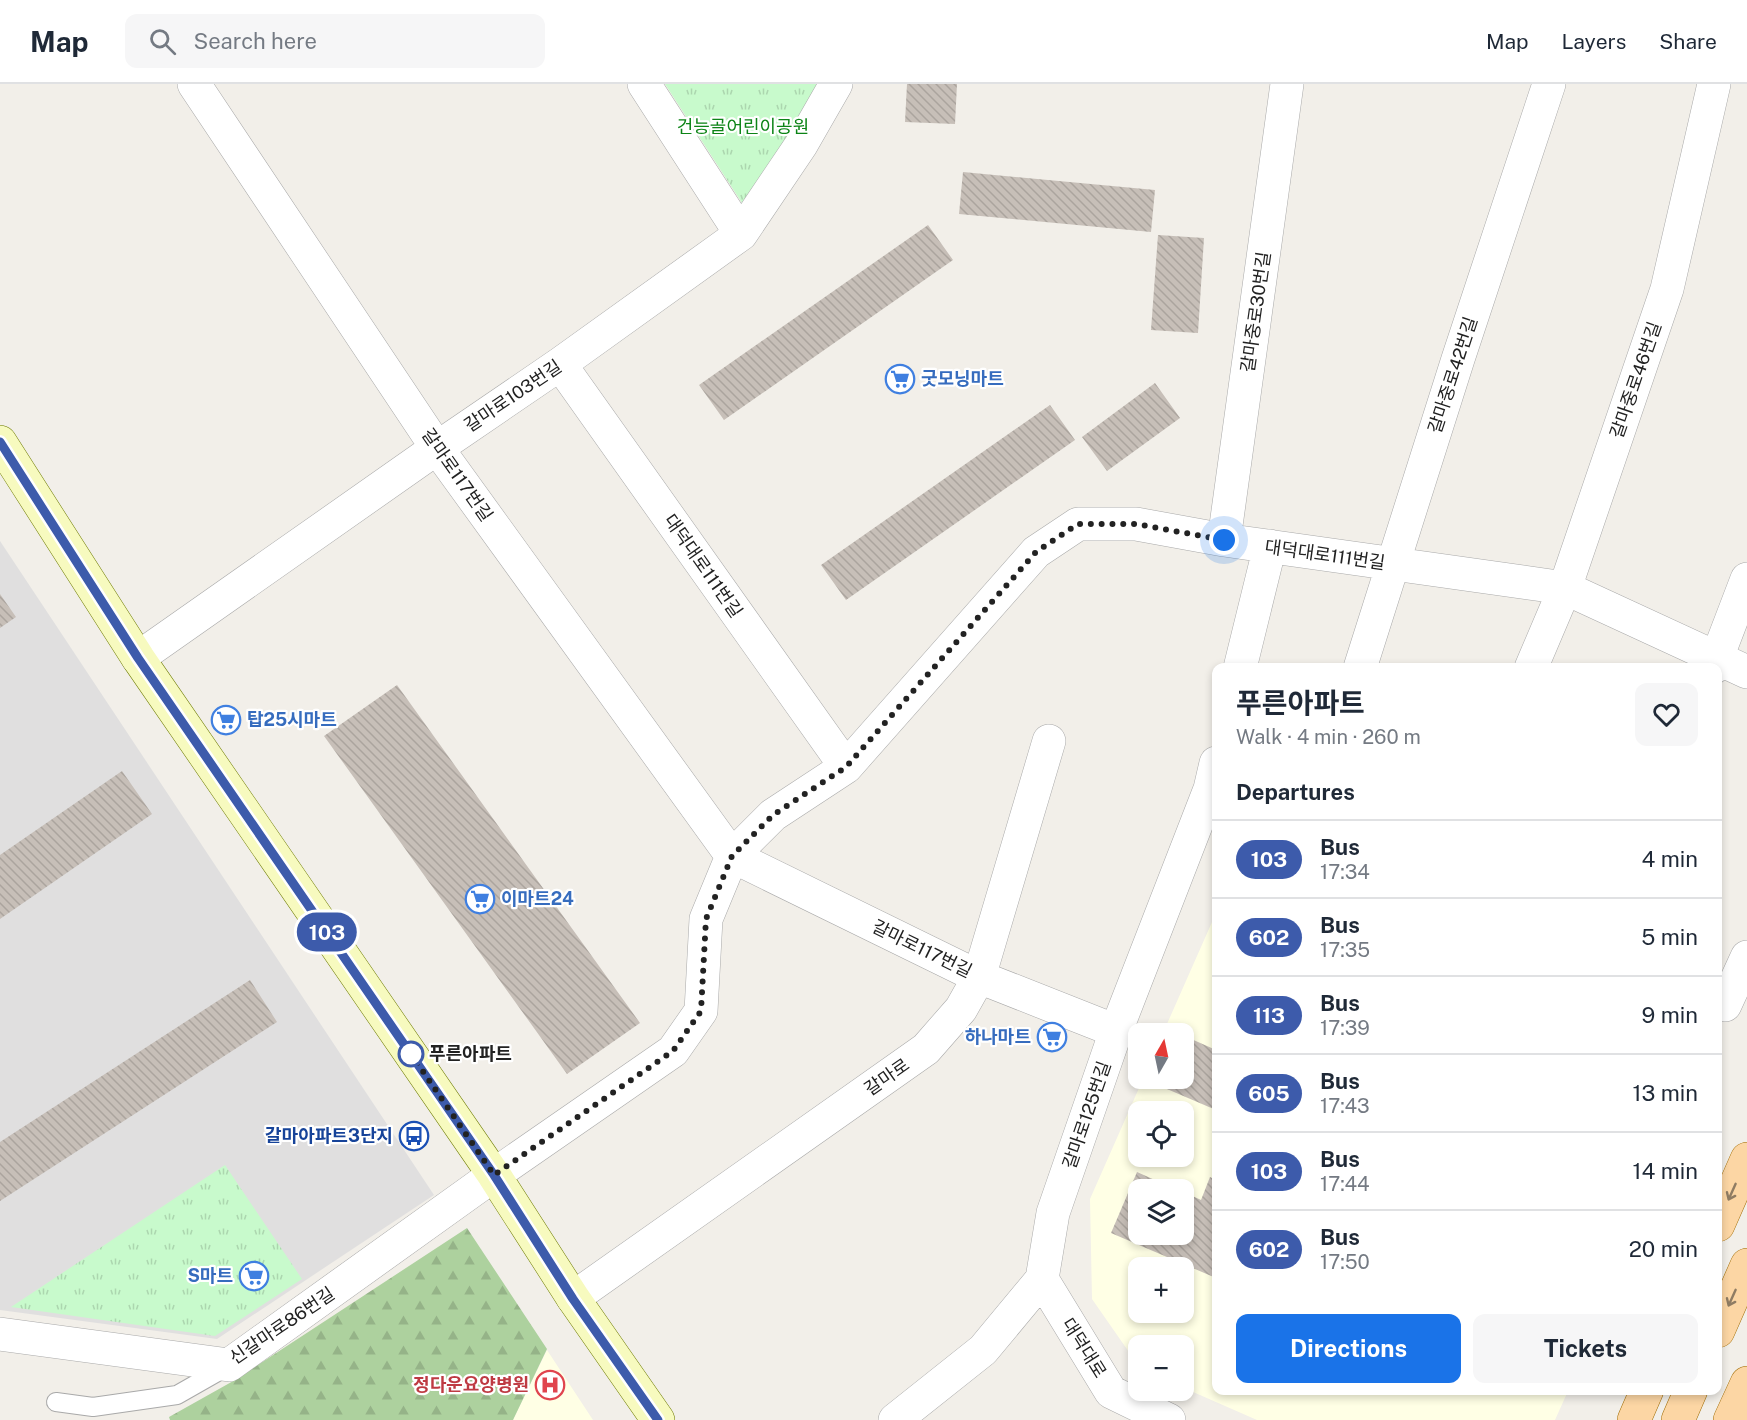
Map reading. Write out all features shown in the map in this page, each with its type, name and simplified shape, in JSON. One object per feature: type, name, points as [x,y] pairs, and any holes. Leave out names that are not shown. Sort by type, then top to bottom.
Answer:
[{"type":"main road","points":[[0,442],[138,658],[494,1175],[573,1299],[658,1420]]},
{"type":"main road","points":[[1722,1216],[1747,1159]]},
{"type":"main road","points":[[1722,1322],[1747,1265]]},
{"type":"main road","points":[[1730,1420],[1747,1383]]},
{"type":"main road","points":[[1634,1420],[1645,1395]]},
{"type":"main road","points":[[1678,1420],[1689,1395]]},
{"type":"street","name":"갈마로117번길","points":[[195,84],[437,448],[732,856],[980,977],[1116,1031]]},
{"type":"street","points":[[644,84],[741,234]]},
{"type":"street","name":"갈마로103번길","points":[[138,658],[560,364],[741,234],[801,145],[836,84]]},
{"type":"street","name":"갈마중로30번길","points":[[1224,540],[1287,84]]},
{"type":"street","name":"갈마중로42번길","points":[[1362,663],[1549,84]]},
{"type":"street","name":"갈마중로46번길","points":[[1533,663],[1565,588],[1667,290],[1714,84]]},
{"type":"street","name":"대덕대로111번길","points":[[560,364],[846,767]]},
{"type":"street","name":"대덕대로111번길","points":[[732,856],[773,815],[846,767],[1036,552],[1078,524],[1136,524],[1224,540],[1565,588],[1715,663]]},
{"type":"street","points":[[1241,663],[1270,546]]},
{"type":"street","points":[[1715,663],[1747,579]]},
{"type":"street","name":"대덕대로111번길","points":[[1722,665],[1747,672]]},
{"type":"street","name":"갈마로","points":[[573,1299],[926,1049],[961,1009],[980,977],[1049,741]]},
{"type":"street","name":"갈마로125번길","points":[[1042,1279],[1053,1213],[1116,1031],[1212,786]]},
{"type":"street","points":[[494,1175],[673,1051],[701,1011],[706,919],[732,856]]},
{"type":"street","points":[[1730,1007],[1747,957]]},
{"type":"street","name":"신갈마로86번길","points":[[0,1334],[229,1365],[494,1175]]},
{"type":"street","points":[[895,1420],[983,1350],[1042,1279]]},
{"type":"street","name":"대덕대로","points":[[1042,1279],[1111,1392],[1169,1420]]},
{"type":"lane","points":[[56,1402],[93,1407],[177,1395],[229,1365]]},
{"type":"shaded area","points":[[0,541],[434,1195],[217,1339],[0,1310]]},
{"type":"shaded area","points":[[1212,922],[1212,1395],[1566,1395],[1555,1420],[1257,1420],[1194,1392],[1194,1335],[1128,1335],[1128,1351],[1092,1299],[1090,1199],[1128,1113],[1128,1167],[1194,1167],[1194,1101],[1133,1101],[1139,1089],[1194,1089],[1194,1023],[1167,1023]]},
{"type":"shaded area","name":"정다운요양병원","points":[[547,1350],[593,1420],[513,1420]]},
{"type":"green space","name":"건능골어린이공원","points":[[665,84],[826,84],[742,203]]},
{"type":"green space","points":[[225,1165],[302,1279],[215,1336],[11,1307]]},
{"type":"green space","points":[[467,1228],[547,1349],[513,1420],[170,1420],[169,1417],[235,1380]]},
{"type":"building","points":[[907,84],[957,84],[955,124],[905,122]]},
{"type":"building","points":[[963,172],[1155,190],[1151,232],[959,214]]},
{"type":"building","points":[[928,225],[953,260],[724,420],[699,385]]},
{"type":"building","points":[[1158,235],[1204,238],[1198,333],[1151,330]]},
{"type":"building","points":[[1155,383],[1180,418],[1107,471],[1082,437]]},
{"type":"building","points":[[1050,405],[1075,440],[846,600],[821,565]]},
{"type":"building","points":[[0,594],[16,617],[0,628]]},
{"type":"building","points":[[397,685],[640,1023],[567,1074],[324,736]]},
{"type":"building","points":[[122,771],[152,814],[0,919],[0,855]]},
{"type":"building","points":[[250,980],[277,1022],[0,1201],[0,1142]]},
{"type":"building","points":[[1194,1040],[1212,1048],[1212,1108],[1167,1089],[1194,1089]]},
{"type":"building","points":[[1137,1172],[1153,1179],[1134,1179]]},
{"type":"building","points":[[1210,1177],[1212,1178],[1212,1276],[1194,1269],[1194,1257],[1167,1257],[1139,1245],[1194,1245],[1194,1197],[1201,1200]]},
{"type":"building","points":[[1128,1193],[1128,1240],[1111,1233]]},
{"type":"bus line","name":"103","points":[[0,442],[138,658],[494,1175],[573,1299],[658,1420]]},
{"type":"place","name":"굿모닝마트","points":[[900,379]]},
{"type":"place","name":"탑25시마트","points":[[226,720]]},
{"type":"place","name":"이마트24","points":[[480,899]]},
{"type":"place","name":"하나마트","points":[[1052,1037]]},
{"type":"place","name":"푸른아파트","points":[[411,1054]]},
{"type":"place","name":"갈마아파트3단지","points":[[414,1136]]},
{"type":"place","name":"S마트","points":[[254,1276]]},
{"type":"place","name":"정다운요양병원","points":[[550,1385]]},
{"type":"route","points":[[411,1054],[494,1175],[673,1051],[701,1011],[706,919],[732,856],[773,815],[846,767],[1036,552],[1078,524],[1136,524],[1224,540]]}]
